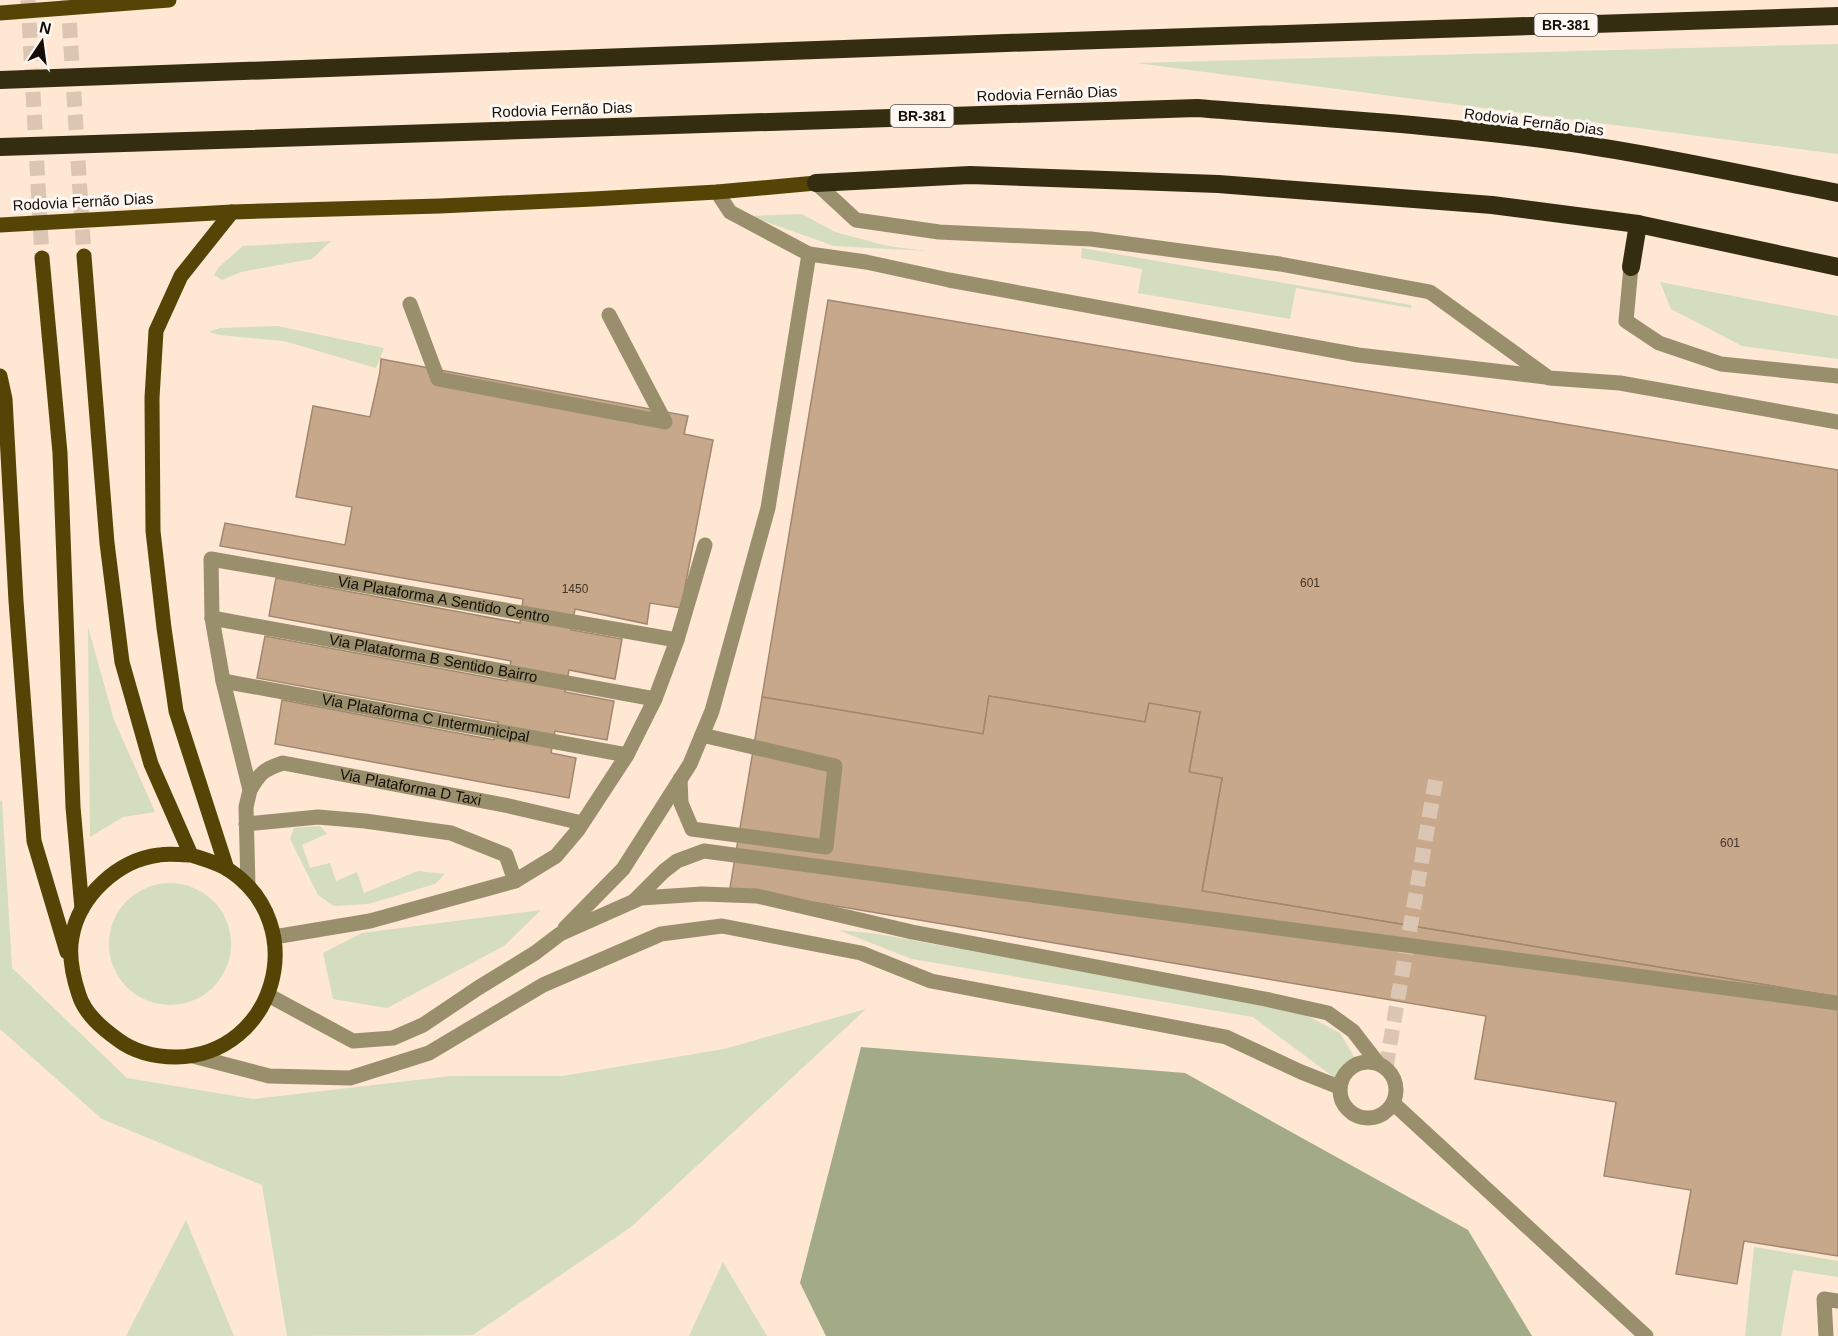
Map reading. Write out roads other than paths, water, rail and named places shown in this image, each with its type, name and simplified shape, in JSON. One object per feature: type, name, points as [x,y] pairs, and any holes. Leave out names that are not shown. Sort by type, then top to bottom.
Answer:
[{"type":"highway","name":"BR-381","points":[[0,80],[1006,43],[1838,16]]},
{"type":"highway","name":"Rodovia Fernão Dias","points":[[0,147],[1197,108],[1386,123],[1564,142],[1683,162],[1838,193]]},
{"type":"highway","points":[[816,183],[970,175],[1218,184],[1492,205],[1638,224],[1838,267]]},
{"type":"highway","points":[[1631,267],[1638,224]]},
{"type":"main road","points":[[0,13],[169,0]]},
{"type":"main road","name":"Rodovia Fernão Dias","points":[[0,225],[232,212],[440,206],[717,192],[816,183]]},
{"type":"main road","points":[[227,869],[177,711],[164,628],[153,531],[152,398],[156,331],[181,276],[232,212]]},
{"type":"main road","points":[[84,256],[107,543],[122,662],[151,764],[191,855]]},
{"type":"main road","points":[[42,258],[60,453],[73,807],[82,909]]},
{"type":"main road","points":[[0,376],[5,399],[16,601],[34,841],[80,998],[99,1026],[126,1047],[159,1057],[193,1056],[217,1049],[238,1035],[256,1017],[268,995],[274,976],[276,957],[274,937],[268,918],[248,885],[227,869],[191,855],[158,855],[127,864],[101,883],[82,909],[72,937],[71,966]]},
{"type":"lane","points":[[816,183],[856,220],[939,232],[1091,239],[1280,264],[1430,292],[1549,378]]},
{"type":"lane","points":[[717,192],[730,212],[809,254],[866,262],[961,283],[1358,356],[1549,378],[1620,383],[1838,422]]},
{"type":"lane","points":[[268,995],[353,1041],[393,1038],[423,1025],[535,953],[560,934],[623,869],[690,764],[712,711],[768,508],[809,254]]},
{"type":"lane","points":[[1631,267],[1626,321],[1659,343],[1721,364],[1838,376]]},
{"type":"lane","points":[[410,304],[438,379],[664,422],[609,315]]},
{"type":"lane","points":[[274,937],[370,921],[515,881],[556,856],[582,823],[627,755],[655,699],[705,545]]},
{"type":"lane","name":"Via Plataforma A Sentido Centro","points":[[212,618],[211,559],[676,640]]},
{"type":"lane","points":[[212,618],[223,681],[250,790],[246,807],[248,885]]},
{"type":"lane","name":"Via Plataforma B Sentido Bairro","points":[[212,618],[655,699]]},
{"type":"lane","name":"Via Plataforma C Intermunicipal","points":[[223,681],[627,755]]},
{"type":"lane","points":[[680,779],[681,803],[692,829],[826,848],[836,766],[702,735]]},
{"type":"lane","name":"Via Plataforma D Taxi","points":[[250,790],[258,776],[268,768],[283,763],[498,804],[582,823]]},
{"type":"lane","points":[[246,824],[318,817],[451,833],[506,855],[515,881]]},
{"type":"lane","points":[[635,900],[664,870],[677,861],[704,851],[1838,1003]]},
{"type":"lane","points":[[560,934],[641,898],[702,894],[757,896],[912,932],[1328,1013],[1353,1031],[1377,1062]]},
{"type":"lane","points":[[193,1056],[269,1076],[351,1078],[429,1053],[543,985],[661,934],[722,926],[861,953],[931,981],[1226,1037],[1339,1087]]},
{"type":"lane","points":[[1369,1061],[1377,1062],[1386,1067],[1396,1084],[1396,1094],[1388,1111],[1379,1116],[1360,1117],[1344,1105],[1340,1097],[1341,1078],[1352,1065],[1369,1061]]},
{"type":"lane","points":[[1393,1103],[1646,1336]]},
{"type":"lane","points":[[1826,1336],[1824,1299],[1838,1301]]},
{"type":"tunnel","points":[[28,0],[42,258]]},
{"type":"tunnel","points":[[68,0],[84,256]]},
{"type":"tunnel","points":[[1386,1067],[1436,778]]}]
